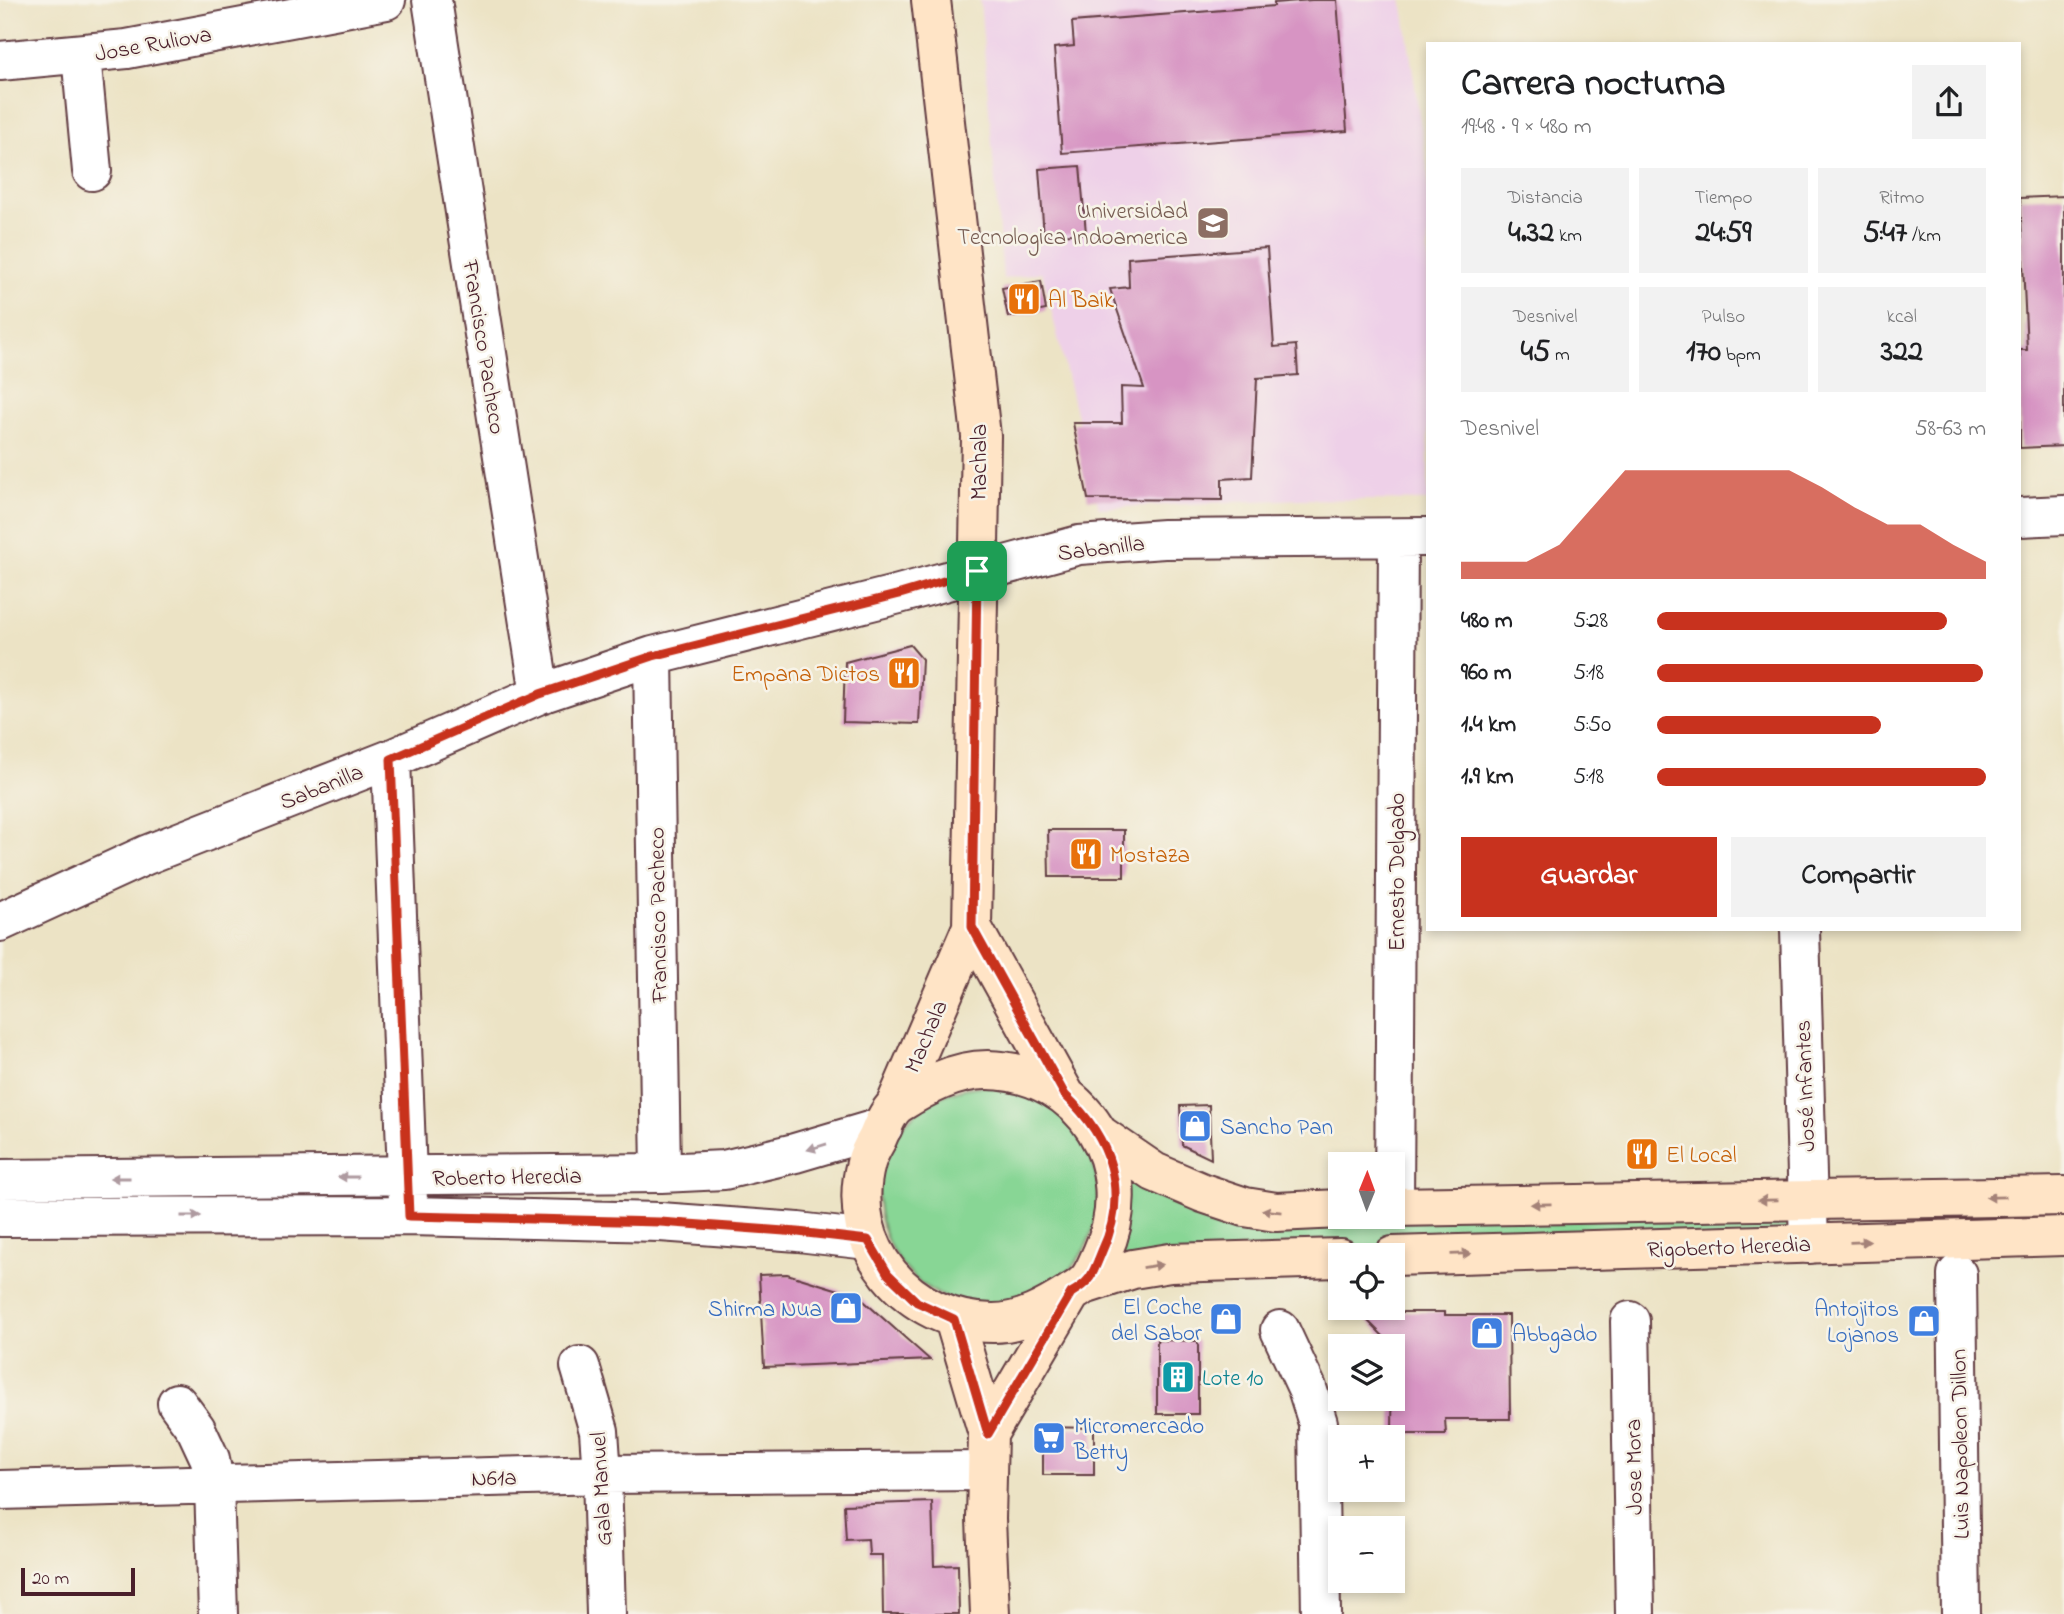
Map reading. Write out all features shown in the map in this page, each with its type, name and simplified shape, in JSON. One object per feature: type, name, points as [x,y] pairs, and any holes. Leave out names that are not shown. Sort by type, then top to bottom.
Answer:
[{"type":"main road","name":"Machala","points":[[889,1116],[972,927],[981,436],[931,0]]},
{"type":"main road","name":"Machala","points":[[972,927],[1065,1095]]},
{"type":"main road","points":[[988,1452],[1079,1289],[1110,1235],[1116,1200],[1112,1166],[1100,1135],[1084,1113],[1065,1095],[1027,1076],[986,1070],[944,1078],[889,1116],[866,1162],[861,1201],[868,1240],[888,1274],[917,1302],[954,1319],[995,1323],[1036,1315],[1079,1289],[1133,1269],[1170,1263],[1328,1258]]},
{"type":"main road","points":[[1100,1135],[1154,1172],[1245,1207],[1276,1212],[1328,1210]]},
{"type":"main road","name":"Rigoberto Heredia","points":[[1405,1207],[2064,1196]]},
{"type":"main road","name":"Rigoberto Heredia","points":[[1405,1256],[2064,1236]]},
{"type":"main road","points":[[954,1319],[988,1452],[986,1519],[990,1614]]},
{"type":"street","name":"Jose Ruliova","points":[[0,61],[127,50],[386,0]]},
{"type":"street","name":"Francisco Pacheco","points":[[432,0],[540,694]]},
{"type":"street","points":[[81,55],[92,171]]},
{"type":"street","points":[[2021,517],[2064,515]]},
{"type":"street","name":"Sabanilla","points":[[0,922],[146,855],[391,759],[540,694],[653,656],[900,594],[1079,545],[1164,540],[1413,538]]},
{"type":"street","name":"Ernesto Delgado","points":[[1396,1152],[1413,538]]},
{"type":"street","name":"Francisco Pacheco","points":[[653,656],[661,1174]]},
{"type":"street","points":[[391,759],[409,1216]]},
{"type":"street","name":"José Infantes","points":[[1800,931],[1809,1244]]},
{"type":"street","name":"Roberto Heredia","points":[[0,1179],[661,1174],[724,1170],[795,1153],[889,1116]]},
{"type":"street","name":"Roberto Heredia","points":[[0,1217],[409,1216],[660,1222],[786,1230],[868,1240]]},
{"type":"street","name":"Luis Napoleon Dillon","points":[[1957,1274],[1961,1614]]},
{"type":"street","name":"Jose Mora","points":[[1630,1321],[1635,1614]]},
{"type":"street","points":[[1280,1330],[1307,1388],[1318,1423],[1321,1614]]},
{"type":"street","name":"Gala Manuel","points":[[580,1366],[599,1432],[603,1474],[606,1614]]},
{"type":"street","points":[[177,1404],[196,1429],[210,1458],[214,1485],[218,1614]]},
{"type":"street","name":"N61a","points":[[0,1490],[603,1474],[988,1452]]},
{"type":"shaded area","name":"Universidad Tecnologica Indoamerica","points":[[980,0],[1402,0],[1426,160],[1426,501],[1301,499],[1099,508],[1042,272],[1003,279]]},
{"type":"green space","points":[[999,1086],[1030,1094],[1049,1104],[1066,1118],[1080,1135],[1090,1154],[1096,1174],[1096,1218],[1090,1238],[1080,1257],[1066,1274],[1049,1288],[1020,1302],[977,1306],[956,1302],[936,1293],[918,1281],[903,1266],[882,1228],[878,1185],[882,1164],[891,1144],[903,1126],[918,1111],[956,1090]]},
{"type":"green space","points":[[1121,1167],[1328,1213],[1328,1229],[1405,1229],[1405,1214],[1799,1205],[1797,1237],[1405,1247],[1405,1243],[1328,1243],[1328,1250],[1136,1258],[1101,1269]]},
{"type":"building","points":[[1337,0],[1347,131],[1062,153],[1054,48],[1074,46],[1072,22],[1274,6],[1274,3]]},
{"type":"building","points":[[1080,166],[1086,233],[1044,236],[1039,169]]},
{"type":"building","points":[[2064,196],[2064,446],[2021,448],[2021,350],[2027,350],[2021,198]]},
{"type":"building","points":[[1267,248],[1274,347],[1296,345],[1298,375],[1257,378],[1252,477],[1222,479],[1222,500],[1088,499],[1073,423],[1122,423],[1121,387],[1144,388],[1110,289],[1129,287],[1128,258]]},
{"type":"building","name":"Al Baik","points":[[1041,281],[1046,310],[1008,317],[1002,288]]},
{"type":"building","points":[[910,645],[922,659],[919,724],[843,722],[845,662]]},
{"type":"building","name":"Mostaza","points":[[1048,830],[1124,830],[1124,877],[1049,877]]},
{"type":"building","name":"Sancho Pan","points":[[1209,1105],[1211,1159],[1182,1145],[1180,1106]]},
{"type":"building","points":[[787,1274],[858,1296],[930,1360],[764,1367],[759,1275]]},
{"type":"building","points":[[1405,1312],[1509,1315],[1510,1419],[1445,1419],[1446,1434],[1405,1434],[1405,1425],[1392,1425],[1392,1411],[1405,1411],[1405,1334],[1381,1334],[1367,1320],[1405,1320]]},
{"type":"building","name":"Lote 10","points":[[1157,1340],[1198,1341],[1198,1414],[1157,1414]]},
{"type":"building","points":[[1043,1427],[1094,1428],[1094,1475],[1043,1475]]},
{"type":"building","points":[[932,1502],[934,1566],[958,1565],[959,1614],[883,1614],[882,1555],[869,1555],[868,1539],[846,1540],[844,1505]]},
{"type":"place","name":"Universidad Tecnologica Indoamerica","points":[[1213,223]]},
{"type":"place","name":"Al Baik","points":[[1024,299]]},
{"type":"place","name":"Empana Dictos","points":[[904,673]]},
{"type":"place","name":"Mostaza","points":[[1086,854]]},
{"type":"place","name":"Sancho Pan","points":[[1195,1126]]},
{"type":"place","name":"El Local","points":[[1642,1154]]},
{"type":"place","name":"Shirma Nua","points":[[846,1308]]},
{"type":"place","name":"El Coche del Sabor","points":[[1226,1319]]},
{"type":"place","name":"Antojitos Lojanos","points":[[1924,1321]]},
{"type":"place","name":"Abbgado","points":[[1487,1333]]},
{"type":"place","name":"Lote 10","points":[[1178,1377]]},
{"type":"place","name":"Micromercado Betty","points":[[1049,1438]]},
{"type":"route","points":[[977,571],[972,927],[1065,1095],[1084,1113],[1100,1135],[1112,1166],[1116,1200],[1110,1235],[1087,1284],[1071,1293],[988,1434],[954,1319],[917,1302],[888,1274],[868,1240],[723,1225],[409,1216],[391,759],[540,694],[653,656],[900,594],[977,571]]}]
